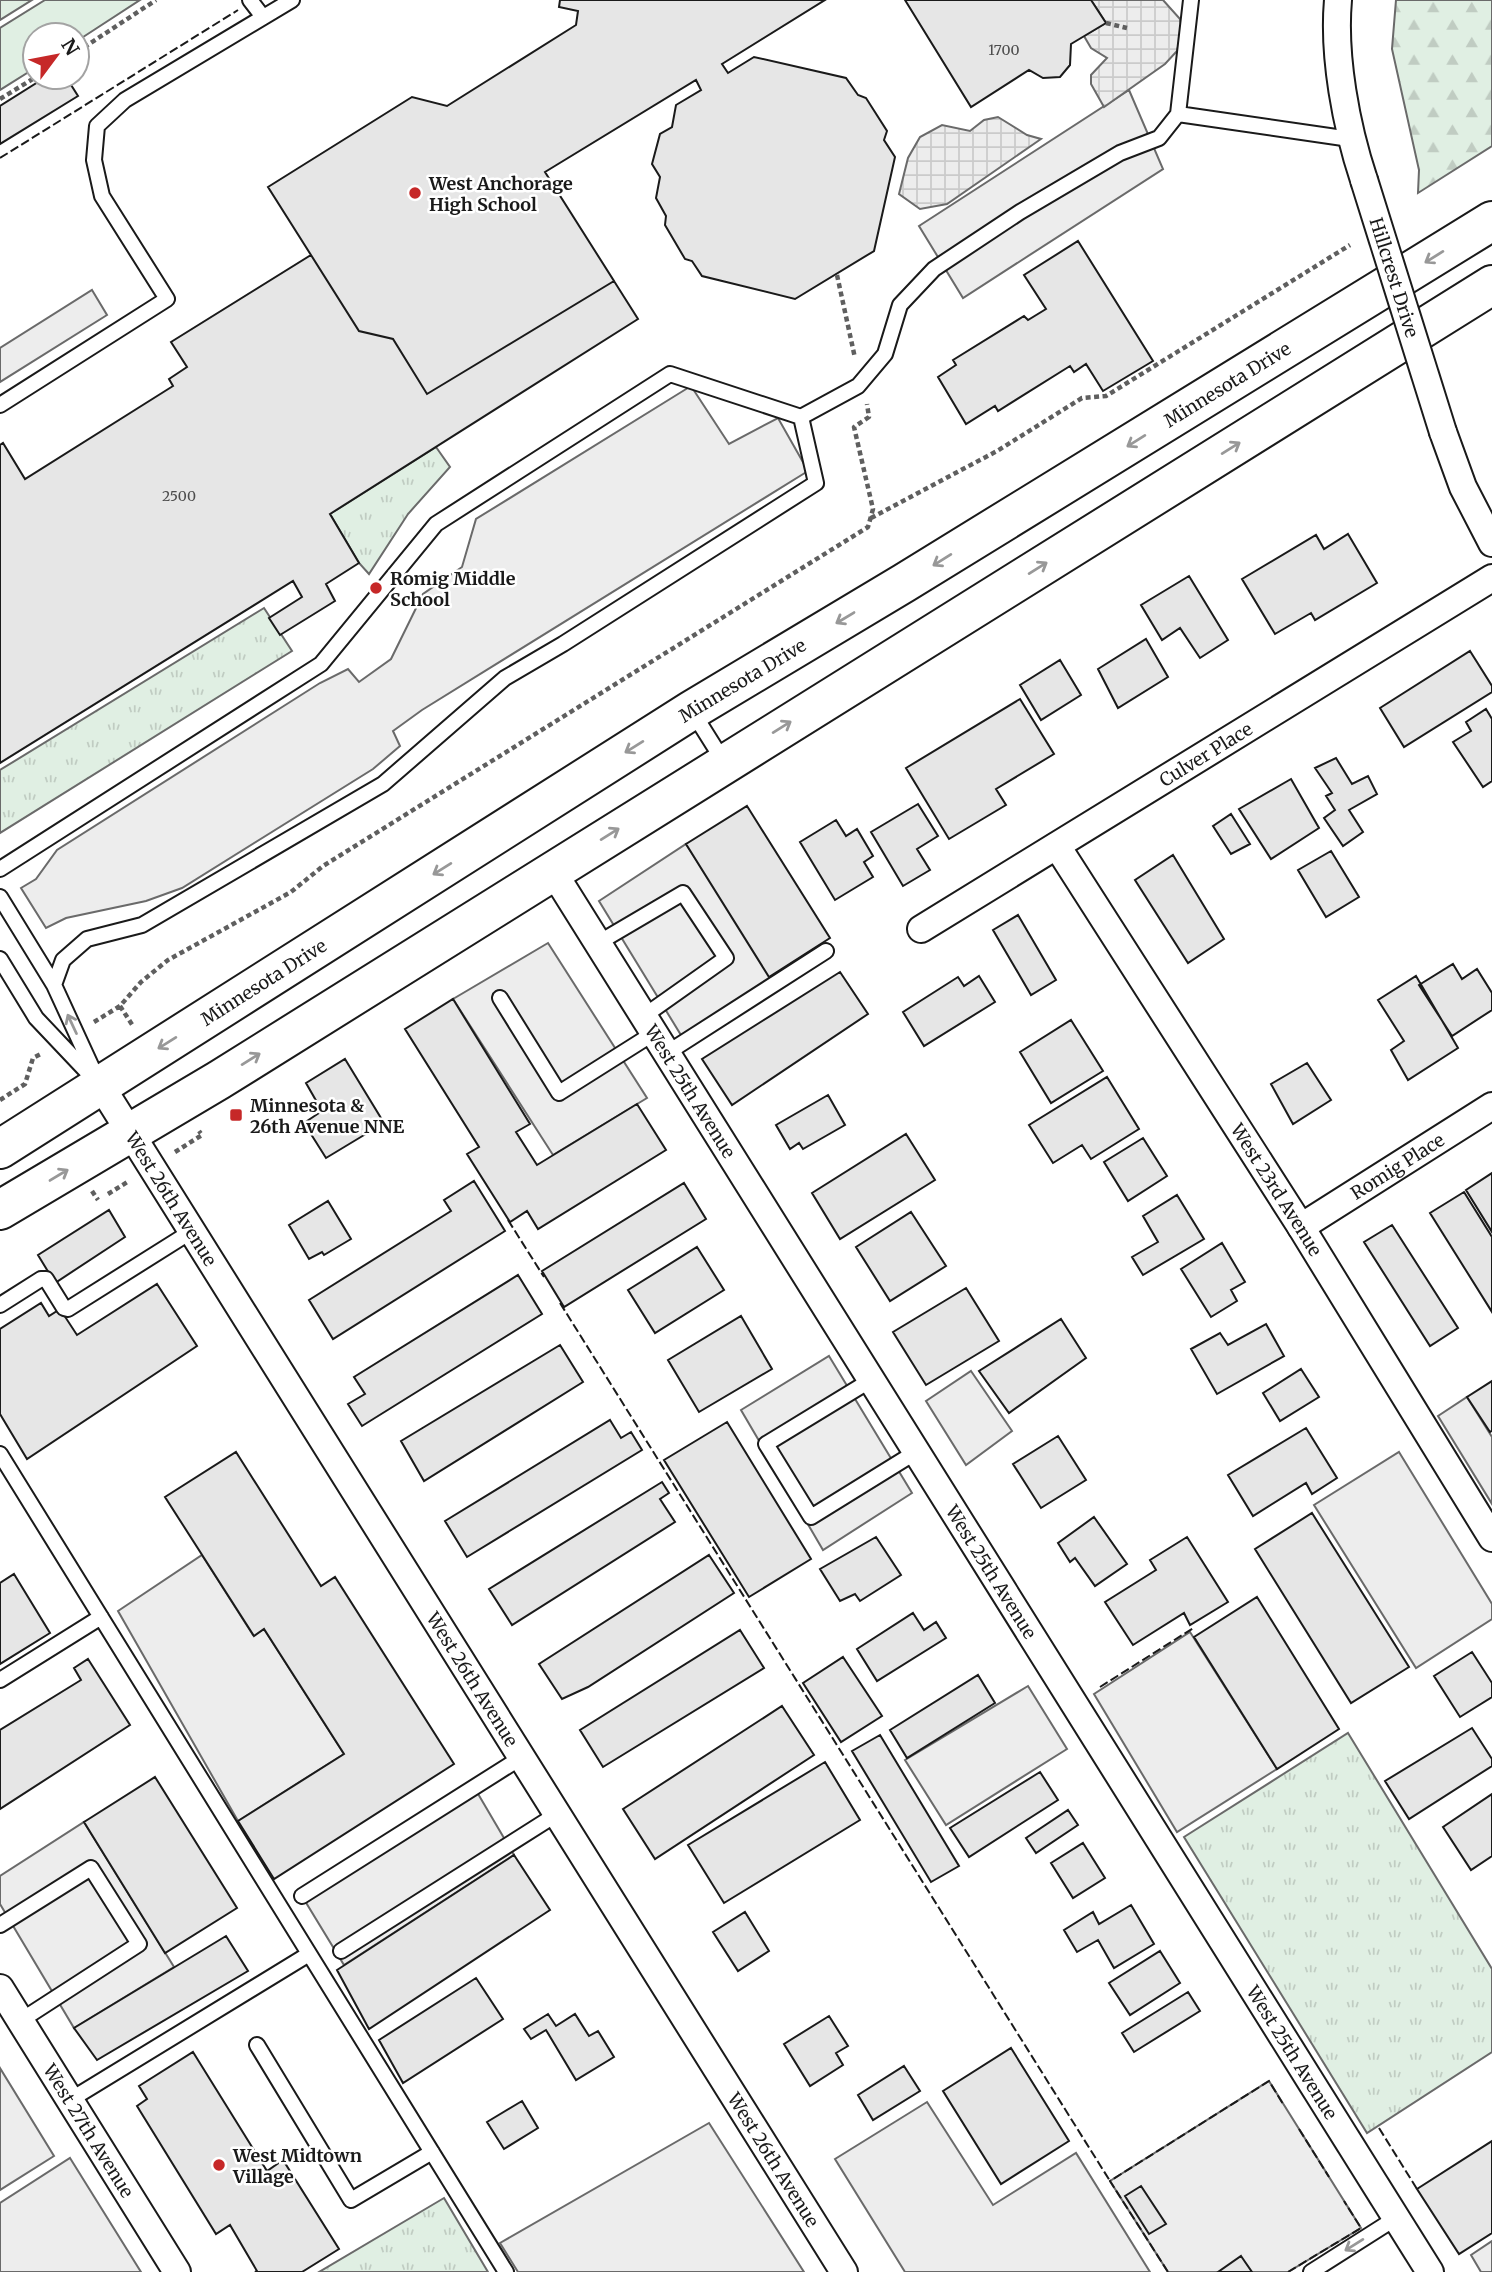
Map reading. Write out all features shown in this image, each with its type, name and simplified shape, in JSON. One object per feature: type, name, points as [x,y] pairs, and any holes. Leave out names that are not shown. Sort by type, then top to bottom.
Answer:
[{"type":"main road","name":"Minnesota Drive","points":[[0,1149],[692,710],[1492,222]]},
{"type":"main road","points":[[0,1210],[131,1133],[1492,285]]},
{"type":"street","name":"Hillcrest Drive","points":[[1338,0],[1336,24],[1350,139],[1443,432],[1463,487],[1492,543]]},
{"type":"street","name":"Culver Place","points":[[921,929],[1492,578]]},
{"type":"street","name":"West 23rd Avenue","points":[[1057,846],[1301,1227],[1492,1538]]},
{"type":"street","name":"West 25th Avenue","points":[[552,870],[1430,2272]]},
{"type":"street","name":"West 26th Avenue","points":[[101,1086],[844,2272]]},
{"type":"street","name":"Romig Place","points":[[1301,1227],[1492,1106]]},
{"type":"street","name":"West 27th Avenue","points":[[0,1988],[177,2272]]},
{"type":"lane","points":[[250,0],[263,17]]},
{"type":"lane","points":[[0,405],[167,299],[102,196],[94,160],[97,126],[125,100],[292,0]]},
{"type":"lane","points":[[0,869],[321,664],[436,524],[670,374],[801,417],[858,386],[885,354],[900,305],[934,269],[1020,212],[1121,153],[1159,138],[1178,114],[1191,0]]},
{"type":"lane","points":[[1178,114],[1350,139]]},
{"type":"lane","points":[[54,985],[62,960],[87,939],[142,925],[383,784],[505,678],[817,483],[801,417]]},
{"type":"lane","points":[[692,710],[724,763]]},
{"type":"lane","points":[[598,943],[684,893],[726,958],[655,1034]]},
{"type":"lane","points":[[0,897],[54,985],[101,1086]]},
{"type":"lane","points":[[500,998],[559,1093],[655,1034],[827,951]]},
{"type":"lane","points":[[0,960],[36,1018],[101,1086]]},
{"type":"lane","points":[[0,1305],[41,1279],[46,1279],[64,1308],[68,1309],[192,1231]]},
{"type":"lane","points":[[871,1380],[766,1444],[811,1517],[916,1452]]},
{"type":"lane","points":[[0,1454],[506,2272]]},
{"type":"lane","points":[[0,1680],[101,1617]]},
{"type":"lane","points":[[302,1896],[522,1757]]},
{"type":"lane","points":[[341,1951],[558,1814]]},
{"type":"lane","points":[[0,1925],[91,1868],[139,1944],[20,2021]]},
{"type":"lane","points":[[70,2100],[309,1954]]},
{"type":"lane","points":[[257,2045],[351,2200],[432,2152]]},
{"type":"lane","points":[[1311,2272],[1396,2218]]},
{"type":"path","points":[[91,43],[156,0]]},
{"type":"path","points":[[1106,23],[1127,28]]},
{"type":"path","points":[[0,99],[21,86]]},
{"type":"path","points":[[870,519],[997,451],[1082,398],[1106,396],[1350,245]]},
{"type":"path","points":[[837,275],[856,361]]},
{"type":"path","points":[[97,1020],[120,1006],[141,982],[168,960],[291,892],[323,866],[868,527],[873,509],[854,427],[869,416],[868,405]]},
{"type":"path","points":[[0,1100],[25,1084],[33,1058]]},
{"type":"green space","points":[[0,0],[32,0],[0,20]]},
{"type":"green space","points":[[45,0],[140,0],[91,32],[91,21],[21,21],[21,77],[0,90],[0,28]]},
{"type":"green space","points":[[1396,0],[1492,0],[1492,146],[1418,193],[1419,170],[1392,49]]},
{"type":"green space","points":[[436,447],[450,467],[408,514],[369,574],[359,563],[330,514]]},
{"type":"green space","points":[[264,608],[292,651],[0,833],[0,770]]},
{"type":"green space","points":[[1348,1733],[1492,1969],[1492,2052],[1367,2133],[1184,1837]]},
{"type":"green space","points":[[444,2198],[488,2272],[319,2272]]},
{"type":"shaded area","points":[[1091,0],[1163,0],[1180,19],[1182,30],[1177,51],[1165,64],[1104,107],[1091,84],[1091,75],[1107,58],[1091,48],[1084,36],[1106,23]]},
{"type":"shaded area","points":[[1129,90],[1163,169],[963,298],[919,226]]},
{"type":"shaded area","points":[[998,117],[1027,135],[1041,139],[947,204],[920,209],[899,194],[908,158],[920,137],[942,125],[970,131],[984,120]]},
{"type":"shaded area","points":[[92,290],[107,315],[0,382],[0,348]]},
{"type":"shaded area","points":[[691,386],[729,444],[778,418],[808,471],[422,710],[393,731],[400,746],[373,769],[182,888],[146,901],[66,918],[46,928],[21,888],[36,879],[57,850],[320,683],[348,669],[359,682],[391,659],[423,594],[462,567],[476,519]]},
{"type":"shaded area","points":[[686,844],[776,983],[684,1040],[599,901]]},
{"type":"shaded area","points":[[548,943],[647,1098],[553,1155],[453,999]]},
{"type":"shaded area","points":[[829,1356],[912,1493],[823,1550],[741,1410]]},
{"type":"shaded area","points":[[971,1371],[1012,1431],[966,1465],[926,1401]]},
{"type":"shaded area","points":[[1467,1397],[1492,1437],[1492,1504],[1438,1416]]},
{"type":"shaded area","points":[[1399,1452],[1492,1604],[1492,1619],[1416,1668],[1314,1505]]},
{"type":"shaded area","points":[[202,1555],[253,1635],[264,1629],[344,1754],[238,1821],[118,1611]]},
{"type":"shaded area","points":[[1190,1632],[1277,1769],[1177,1832],[1094,1694]]},
{"type":"shaded area","points":[[1028,1686],[1067,1749],[946,1825],[905,1760]]},
{"type":"shaded area","points":[[474,1787],[514,1855],[344,1965],[302,1896]]},
{"type":"shaded area","points":[[84,1822],[174,1967],[74,2028],[0,1904],[0,1876]]},
{"type":"shaded area","points":[[0,2068],[54,2156],[0,2190]]},
{"type":"shaded area","points":[[1269,2081],[1361,2228],[1288,2272],[1168,2272],[1110,2181]]},
{"type":"shaded area","points":[[927,2102],[993,2205],[1076,2153],[1150,2272],[905,2272],[835,2159]]},
{"type":"shaded area","points":[[709,2123],[804,2272],[518,2272],[500,2243]]},
{"type":"shaded area","points":[[70,2158],[141,2272],[0,2272],[0,2203]]},
{"type":"shaded area","points":[[1492,2241],[1492,2272],[1481,2272],[1471,2255]]},
{"type":"building","name":"West Anchorage High School","points":[[560,0],[825,0],[722,64],[728,73],[754,57],[846,78],[858,95],[866,98],[887,131],[884,140],[895,157],[874,251],[795,299],[702,276],[692,261],[685,259],[665,225],[666,216],[656,198],[660,177],[652,164],[660,134],[672,127],[676,105],[701,90],[696,80],[545,172],[614,281],[427,394],[393,339],[359,331],[268,187],[412,97],[447,106],[576,25],[578,11],[559,7]]},
{"type":"building","points":[[905,0],[1091,0],[1106,23],[1071,44],[1070,65],[1060,77],[1043,78],[1029,70],[971,107]]},
{"type":"building","points":[[24,91],[75,91],[78,96],[0,144],[0,106]]},
{"type":"building","points":[[1078,241],[1153,361],[1103,391],[1086,364],[1074,372],[1070,366],[998,411],[995,406],[966,424],[938,377],[956,365],[953,360],[1024,316],[1028,320],[1046,309],[1024,275]]},
{"type":"building","name":"Romig Middle School","points":[[311,255],[359,331],[393,339],[427,394],[614,281],[638,319],[330,514],[359,563],[326,584],[335,601],[280,635],[269,618],[302,597],[293,581],[0,763],[0,445],[3,443],[25,479],[173,386],[169,379],[187,367],[171,342]]},
{"type":"building","points":[[1348,534],[1377,583],[1315,620],[1311,613],[1275,634],[1242,579],[1316,535],[1324,549]]},
{"type":"building","points":[[1189,576],[1228,640],[1200,658],[1180,628],[1162,640],[1141,605]]},
{"type":"building","points":[[1146,639],[1168,677],[1118,708],[1098,669]]},
{"type":"building","points":[[1470,651],[1492,686],[1492,692],[1404,747],[1380,708]]},
{"type":"building","points":[[1060,660],[1081,695],[1041,720],[1020,685]]},
{"type":"building","points":[[1020,699],[1054,754],[996,789],[1006,805],[949,839],[906,768]]},
{"type":"building","points":[[1486,709],[1492,719],[1492,781],[1483,787],[1453,742],[1471,731],[1466,722]]},
{"type":"building","points":[[1336,758],[1352,784],[1368,776],[1377,794],[1349,810],[1363,832],[1343,846],[1324,818],[1335,810],[1326,796],[1332,793],[1315,768]]},
{"type":"building","points":[[1291,779],[1319,828],[1271,859],[1239,809]]},
{"type":"building","points":[[918,804],[938,836],[917,849],[930,870],[903,886],[871,832]]},
{"type":"building","points":[[747,806],[830,938],[769,977],[686,844]]},
{"type":"building","points":[[1231,814],[1250,844],[1231,854],[1213,826]]},
{"type":"building","points":[[836,820],[846,836],[857,829],[873,856],[864,862],[873,877],[835,900],[800,842]]},
{"type":"building","points":[[1331,851],[1359,897],[1326,917],[1298,870]]},
{"type":"building","points":[[1173,855],[1224,939],[1188,963],[1135,880]]},
{"type":"building","points":[[1018,915],[1056,980],[1031,995],[993,930]]},
{"type":"building","points":[[1453,964],[1462,979],[1477,969],[1492,993],[1492,1010],[1452,1036],[1419,985]]},
{"type":"building","points":[[840,972],[868,1014],[732,1105],[702,1059]]},
{"type":"building","points":[[979,976],[995,1002],[924,1046],[903,1012],[958,977],[964,986]]},
{"type":"building","points":[[1416,976],[1458,1048],[1408,1080],[1391,1050],[1404,1041],[1378,1000]]},
{"type":"building","points":[[453,999],[530,1124],[516,1132],[537,1165],[637,1104],[666,1150],[538,1229],[527,1211],[510,1222],[467,1154],[479,1147],[405,1029]]},
{"type":"building","points":[[1071,1020],[1103,1071],[1051,1103],[1020,1052]]},
{"type":"building","points":[[345,1059],[384,1123],[326,1158],[304,1123],[322,1111],[306,1083]]},
{"type":"building","points":[[1307,1063],[1331,1100],[1293,1124],[1271,1084]]},
{"type":"building","points":[[1107,1077],[1139,1129],[1091,1159],[1082,1145],[1053,1163],[1029,1125]]},
{"type":"building","points":[[828,1095],[845,1125],[803,1149],[799,1143],[790,1149],[776,1125]]},
{"type":"building","points":[[906,1134],[935,1180],[840,1239],[812,1193]]},
{"type":"building","points":[[1143,1138],[1167,1176],[1128,1201],[1104,1162]]},
{"type":"building","points":[[1492,1173],[1492,1232],[1466,1190]]},
{"type":"building","points":[[474,1181],[505,1231],[333,1339],[309,1300],[451,1211],[444,1200]]},
{"type":"building","points":[[684,1183],[706,1219],[564,1307],[542,1271]]},
{"type":"building","points":[[1464,1192],[1492,1237],[1492,1312],[1430,1213]]},
{"type":"building","points":[[1177,1195],[1204,1239],[1143,1275],[1132,1257],[1158,1242],[1143,1216]]},
{"type":"building","points":[[328,1201],[351,1239],[324,1255],[322,1252],[309,1259],[289,1225]]},
{"type":"building","points":[[109,1210],[125,1237],[55,1283],[38,1255]]},
{"type":"building","points":[[911,1212],[946,1266],[890,1301],[856,1247]]},
{"type":"building","points":[[1392,1225],[1458,1328],[1430,1346],[1364,1242]]},
{"type":"building","points":[[1222,1243],[1245,1282],[1231,1290],[1237,1301],[1211,1317],[1181,1269]]},
{"type":"building","points":[[697,1247],[724,1290],[655,1333],[628,1290]]},
{"type":"building","points":[[518,1275],[542,1314],[362,1426],[348,1404],[365,1394],[354,1377]]},
{"type":"building","points":[[157,1284],[197,1346],[27,1459],[0,1414],[0,1329],[41,1303],[49,1316],[60,1309],[77,1335]]},
{"type":"building","points":[[966,1288],[999,1341],[926,1385],[893,1332]]},
{"type":"building","points":[[741,1316],[772,1369],[699,1412],[668,1360]]},
{"type":"building","points":[[1061,1319],[1086,1358],[1009,1413],[979,1371]]},
{"type":"building","points":[[1266,1324],[1284,1356],[1217,1394],[1191,1349],[1220,1333],[1228,1345]]},
{"type":"building","points":[[560,1345],[583,1382],[424,1481],[401,1441]]},
{"type":"building","points":[[1301,1369],[1319,1397],[1280,1421],[1263,1393]]},
{"type":"building","points":[[1492,1381],[1492,1431],[1490,1432],[1467,1397]]},
{"type":"building","points":[[610,1420],[621,1438],[631,1432],[642,1450],[467,1557],[445,1521]]},
{"type":"building","points":[[727,1422],[811,1559],[749,1597],[664,1460]]},
{"type":"building","points":[[1306,1428],[1337,1478],[1312,1494],[1306,1483],[1253,1516],[1228,1475]]},
{"type":"building","points":[[1058,1436],[1086,1480],[1041,1508],[1013,1464]]},
{"type":"building","points":[[236,1452],[321,1586],[335,1577],[454,1764],[274,1879],[238,1821],[344,1754],[264,1629],[254,1636],[165,1497]]},
{"type":"building","points":[[662,1482],[669,1493],[660,1499],[675,1522],[512,1625],[489,1589]]},
{"type":"building","points":[[1312,1513],[1409,1667],[1351,1703],[1255,1549]]},
{"type":"building","points":[[1094,1517],[1127,1564],[1095,1586],[1075,1558],[1070,1562],[1058,1543]]},
{"type":"building","points":[[876,1537],[901,1575],[860,1601],[855,1594],[840,1601],[820,1569]]},
{"type":"building","points":[[1187,1537],[1228,1602],[1190,1625],[1184,1613],[1133,1645],[1105,1602],[1156,1570],[1150,1560]]},
{"type":"building","points":[[709,1555],[734,1593],[588,1687],[562,1699],[539,1664]]},
{"type":"building","points":[[14,1574],[50,1633],[0,1664],[0,1583]]},
{"type":"building","points":[[1257,1597],[1339,1729],[1277,1769],[1194,1637]]},
{"type":"building","points":[[913,1613],[924,1630],[936,1622],[946,1638],[877,1681],[857,1649]]},
{"type":"building","points":[[740,1630],[764,1668],[603,1767],[580,1730]]},
{"type":"building","points":[[1472,1652],[1492,1683],[1492,1697],[1460,1717],[1434,1676]]},
{"type":"building","points":[[843,1657],[882,1716],[841,1742],[803,1683]]},
{"type":"building","points":[[88,1659],[130,1725],[0,1809],[0,1730],[81,1680],[74,1668]]},
{"type":"building","points":[[978,1675],[995,1703],[907,1758],[890,1730]]},
{"type":"building","points":[[782,1706],[814,1755],[655,1859],[623,1809]]},
{"type":"building","points":[[1472,1728],[1492,1759],[1492,1766],[1409,1819],[1385,1781]]},
{"type":"building","points":[[880,1735],[959,1866],[931,1882],[852,1751]]},
{"type":"building","points":[[825,1762],[860,1820],[724,1903],[688,1845]]},
{"type":"building","points":[[1040,1772],[1058,1800],[969,1857],[950,1828]]},
{"type":"building","points":[[155,1777],[237,1908],[165,1953],[84,1822]]},
{"type":"building","points":[[1492,1794],[1492,1856],[1471,1870],[1443,1827]]},
{"type":"building","points":[[1068,1810],[1078,1825],[1036,1853],[1026,1838]]},
{"type":"building","points":[[1083,1843],[1105,1878],[1073,1898],[1051,1863]]},
{"type":"building","points":[[514,1855],[550,1910],[369,2029],[337,1970]]},
{"type":"building","points":[[1131,1905],[1154,1944],[1114,1968],[1098,1940],[1077,1952],[1064,1930],[1093,1912],[1099,1924]]},
{"type":"building","points":[[745,1912],[769,1951],[738,1971],[713,1932]]},
{"type":"building","points":[[226,1936],[248,1971],[97,2060],[74,2028]]},
{"type":"building","points":[[1160,1951],[1180,1983],[1130,2015],[1109,1983]]},
{"type":"building","points":[[476,1978],[503,2019],[403,2083],[379,2040]]},
{"type":"building","points":[[1188,1992],[1200,2011],[1134,2052],[1122,2033]]},
{"type":"building","points":[[548,2014],[556,2026],[575,2014],[589,2036],[598,2031],[614,2057],[576,2080],[546,2030],[531,2039],[524,2029]]},
{"type":"building","points":[[829,2016],[848,2046],[836,2053],[843,2065],[810,2086],[784,2044]]},
{"type":"building","points":[[1011,2048],[1069,2141],[1001,2184],[943,2091]]},
{"type":"building","name":"West Midtown Village","points":[[193,2052],[267,2171],[283,2160],[339,2249],[302,2272],[255,2272],[257,2271],[230,2225],[216,2234],[137,2106],[147,2099],[139,2086]]},
{"type":"building","points":[[904,2066],[920,2091],[873,2120],[858,2095]]},
{"type":"building","points":[[522,2101],[538,2128],[504,2149],[487,2122]]},
{"type":"building","points":[[1492,2141],[1492,2233],[1459,2254],[1417,2189]]},
{"type":"building","points":[[1141,2186],[1166,2224],[1149,2234],[1125,2196]]},
{"type":"building","points":[[1241,2256],[1252,2272],[1218,2272]]},
{"type":"fence","points":[[0,158],[238,10]]},
{"type":"fence","points":[[508,1220],[544,1277]]},
{"type":"fence","points":[[560,1303],[1110,2181]]},
{"type":"fence","points":[[1100,1687],[1195,1627]]},
{"type":"fence","points":[[1168,2272],[1110,2181],[1269,2081],[1283,2104]]},
{"type":"fence","points":[[1379,2128],[1417,2189]]},
{"type":"fence","points":[[1299,2129],[1329,2177]]},
{"type":"fence","points":[[1288,2272],[1361,2228],[1344,2201]]},
{"type":"place","name":"West Anchorage High School","points":[[415,193]]},
{"type":"place","name":"Romig Middle School","points":[[376,588]]},
{"type":"place","name":"Minnesota & 26th Avenue NNE","points":[[236,1115]]},
{"type":"place","name":"West Midtown Village","points":[[219,2165]]}]
